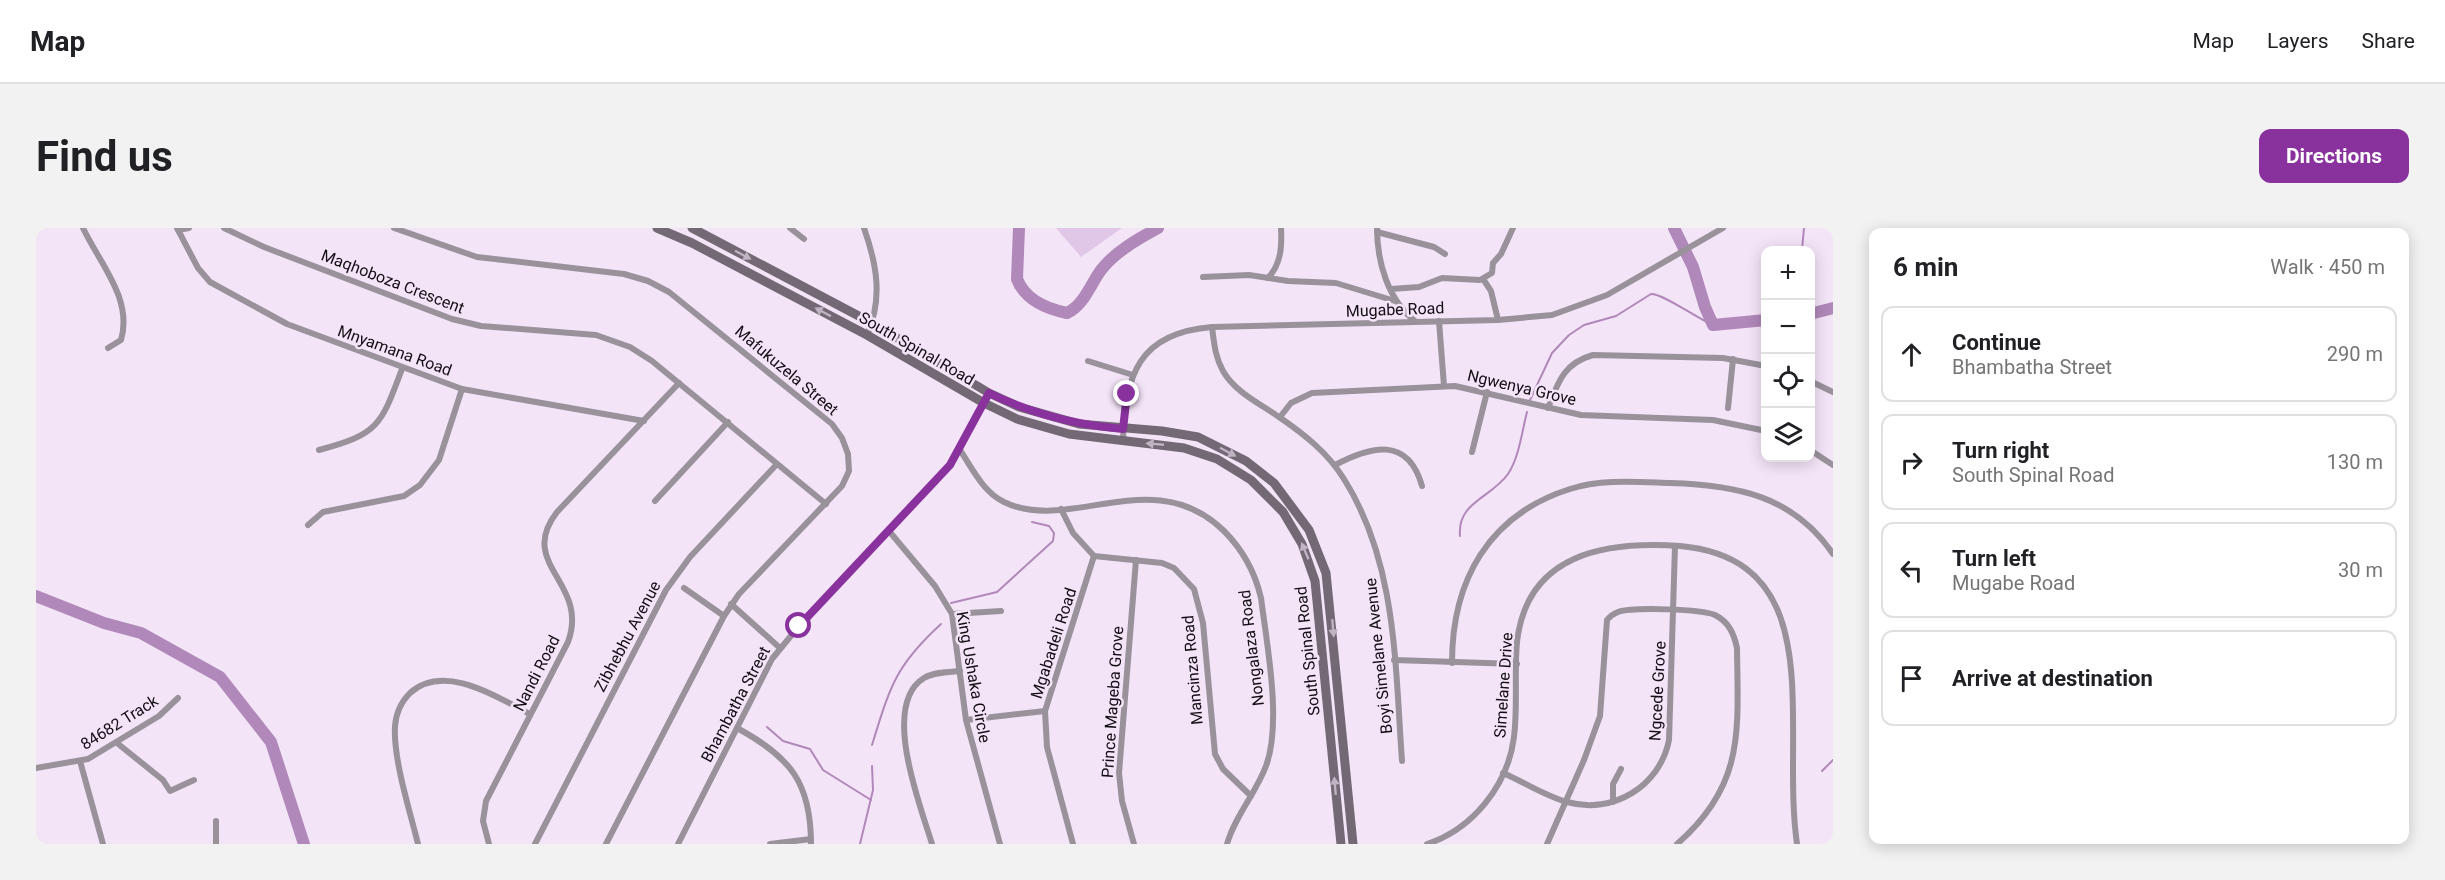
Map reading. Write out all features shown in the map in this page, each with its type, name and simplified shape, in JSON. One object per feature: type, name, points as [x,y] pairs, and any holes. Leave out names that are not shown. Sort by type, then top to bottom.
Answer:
[{"type":"street","points":[[83,228],[117,290],[125,317],[120,342],[108,348]]},
{"type":"street","points":[[177,229],[189,228]]},
{"type":"street","name":"Maqhoboza Crescent","points":[[224,228],[264,247],[460,321],[610,339],[640,352],[826,504]]},
{"type":"street","name":"Mafukuzela Street","points":[[394,228],[477,257],[624,274],[648,280],[669,292],[784,384],[838,431],[848,454],[849,471],[842,486],[731,604],[606,844]]},
{"type":"street","name":"South Spinal Road","points":[[657,228],[692,243],[867,335],[984,403],[1034,425],[1069,435],[1184,448],[1217,459],[1251,480],[1267,495],[1296,531],[1312,569],[1318,603],[1341,844]]},
{"type":"street","name":"South Spinal Road","points":[[692,228],[872,324],[989,393],[1019,407],[1055,419],[1198,437],[1246,461],[1274,483],[1309,530],[1326,573],[1353,844]]},
{"type":"street","points":[[790,228],[804,239]]},
{"type":"street","points":[[864,228],[879,288],[872,324],[867,335]]},
{"type":"street","points":[[1268,278],[1278,262],[1282,243],[1281,228]]},
{"type":"street","points":[[1391,289],[1419,287],[1445,277],[1483,279],[1492,273],[1493,263],[1501,254],[1513,228]]},
{"type":"street","points":[[1706,228],[1711,235]]},
{"type":"street","name":"Mugabe Road","points":[[1123,441],[1127,394],[1133,375],[1144,354],[1162,340],[1182,331],[1212,327],[1498,320],[1552,315],[1586,305],[1723,228]]},
{"type":"street","name":"Mnyamana Road","points":[[177,229],[198,268],[222,290],[287,324],[402,369],[462,389],[644,421]]},
{"type":"street","points":[[1415,321],[1395,301],[1377,252],[1377,230],[1434,247],[1445,254]]},
{"type":"street","points":[[1203,277],[1224,274],[1336,283],[1395,301]]},
{"type":"street","points":[[1483,279],[1492,296],[1498,320]]},
{"type":"street","points":[[1439,321],[1444,386]]},
{"type":"street","name":"Boyi Simelane Avenue","points":[[1212,327],[1215,351],[1227,377],[1241,392],[1316,444],[1335,465],[1361,510],[1380,558],[1387,591],[1402,761]]},
{"type":"street","points":[[1548,408],[1565,369],[1583,358],[1600,355],[1732,359],[1761,365]]},
{"type":"street","points":[[1728,408],[1732,359]]},
{"type":"street","points":[[1088,361],[1133,375]]},
{"type":"street","points":[[319,450],[356,439],[375,428],[386,410],[402,369]]},
{"type":"street","name":"Nandi Road","points":[[489,844],[483,821],[486,801],[568,642],[574,621],[571,601],[544,549],[544,534],[557,512],[679,383]]},
{"type":"street","points":[[1815,383],[1833,392]]},
{"type":"street","name":"Ngwenya Grove","points":[[1280,417],[1291,403],[1312,393],[1444,386],[1487,392],[1548,408],[1594,416],[1713,420],[1761,430]]},
{"type":"street","points":[[308,525],[323,512],[404,496],[420,485],[438,460],[462,389]]},
{"type":"street","points":[[1472,452],[1487,392]]},
{"type":"street","name":"Bhambatha Street","points":[[678,844],[780,648],[944,472],[960,450],[989,393]]},
{"type":"street","points":[[655,501],[728,422]]},
{"type":"street","name":"Nongalaza Road","points":[[960,450],[990,492],[1005,502],[1035,509],[1061,509],[1117,501],[1166,502],[1190,509],[1217,524],[1241,551],[1255,576],[1261,598],[1273,737],[1269,757],[1227,844]]},
{"type":"street","points":[[1335,465],[1368,450],[1394,451],[1412,462],[1422,486]]},
{"type":"street","points":[[1815,453],[1833,465]]},
{"type":"street","name":"Zibhebhu Avenue","points":[[535,844],[666,590],[690,557],[777,464]]},
{"type":"street","points":[[1452,663],[1454,619],[1473,564],[1486,545],[1530,507],[1570,489],[1617,482],[1731,487],[1754,493],[1796,516],[1833,554]]},
{"type":"street","points":[[1061,509],[1073,533],[1094,556]]},
{"type":"street","name":"King Ushaka Circle","points":[[889,531],[935,586],[952,614],[966,720],[1000,844]]},
{"type":"street","name":"Simelane Drive","points":[[1427,844],[1440,842],[1474,816],[1503,773],[1514,738],[1517,642],[1525,610],[1541,584],[1553,571],[1580,555],[1602,549],[1637,545],[1675,546],[1716,551],[1752,565]]},
{"type":"street","name":"Ngcede Grove","points":[[1503,773],[1566,802],[1597,806],[1629,796],[1648,782],[1667,751],[1675,546]]},
{"type":"street","name":"Mancinza Road","points":[[1094,556],[1162,563],[1174,568],[1194,589],[1203,623],[1215,754],[1223,769],[1251,796]]},
{"type":"street","name":"Mgabadeli Road","points":[[1073,844],[1047,747],[1045,711],[1094,556]]},
{"type":"street","name":"Prince Mageba Grove","points":[[1134,844],[1122,801],[1119,773],[1136,560]]},
{"type":"street","points":[[684,588],[724,616]]},
{"type":"street","points":[[731,604],[780,648]]},
{"type":"street","points":[[1547,844],[1600,716],[1607,620],[1623,611],[1674,610],[1707,613],[1724,621],[1735,637],[1737,666],[1733,762],[1715,804],[1677,844]]},
{"type":"street","points":[[952,614],[1001,611]]},
{"type":"street","points":[[1394,660],[1516,664]]},
{"type":"street","points":[[932,844],[910,768],[903,733],[905,715],[913,691],[921,679],[934,674],[960,671]]},
{"type":"street","points":[[1797,844],[1800,678]]},
{"type":"street","points":[[418,844],[395,732],[396,715],[404,700],[423,686],[454,682],[488,693],[530,714]]},
{"type":"street","name":"84682 Track","points":[[36,768],[80,761],[117,743],[163,713],[178,698]]},
{"type":"street","points":[[966,720],[1045,711]]},
{"type":"street","points":[[737,728],[775,751],[790,766],[806,796],[811,841],[770,844]]},
{"type":"street","points":[[117,743],[163,780],[170,791],[194,780]]},
{"type":"street","points":[[80,761],[103,844]]},
{"type":"street","points":[[1613,802],[1613,786],[1621,769]]},
{"type":"street","points":[[216,821],[216,844]]},
{"type":"shaded area","points":[[1056,228],[1122,228],[1081,257]]},
{"type":"waterway","points":[[1019,228],[1017,279],[1025,293],[1031,298],[1052,309],[1067,313],[1078,305],[1101,270],[1113,257],[1158,228]]},
{"type":"waterway","points":[[1674,228],[1693,267],[1713,325],[1761,320]]},
{"type":"waterway","points":[[1802,246],[1804,228]]},
{"type":"waterway","points":[[1530,400],[1552,353],[1569,335],[1584,325],[1616,316],[1651,294],[1713,325]]},
{"type":"waterway","points":[[1815,313],[1833,308]]},
{"type":"waterway","points":[[1460,536],[1464,515],[1469,508],[1501,482],[1512,468],[1527,412]]},
{"type":"waterway","points":[[951,603],[997,592],[1053,541],[1054,533],[1049,526],[1032,522]]},
{"type":"waterway","points":[[36,596],[104,623],[141,633],[220,677],[271,742],[304,844]]},
{"type":"waterway","points":[[872,745],[896,679],[913,652],[941,624]]},
{"type":"waterway","points":[[767,727],[783,741],[810,749],[823,770],[871,800]]},
{"type":"waterway","points":[[1822,771],[1833,760]]},
{"type":"waterway","points":[[860,844],[873,790],[872,766]]},
{"type":"route","points":[[799,626],[950,465],[989,393],[1019,407],[1055,419],[1123,429],[1127,394]]}]
